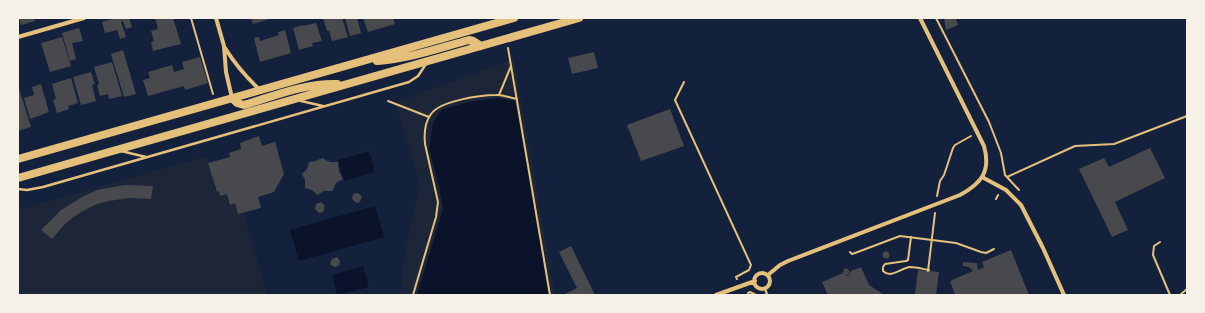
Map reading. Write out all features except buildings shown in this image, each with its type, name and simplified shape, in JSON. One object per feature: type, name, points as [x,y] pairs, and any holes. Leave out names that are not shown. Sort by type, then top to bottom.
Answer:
[{"type":"main road","points":[[18,159],[514,18]]},
{"type":"main road","points":[[18,178],[580,18]]},
{"type":"main road","points":[[360,62],[387,60],[417,54],[469,40],[481,46]]},
{"type":"main road","points":[[232,98],[237,103],[244,105],[310,86],[326,84],[346,85]]},
{"type":"street","points":[[18,37],[84,18]]},
{"type":"street","points":[[216,18],[224,46],[226,72],[232,98]]},
{"type":"street","points":[[768,275],[777,267],[788,261],[960,195],[975,186],[982,177],[986,164],[986,155],[977,132],[920,18]]},
{"type":"street","points":[[224,46],[244,75],[260,90]]},
{"type":"street","points":[[982,177],[1006,190],[1021,205],[1043,248],[1064,295]]},
{"type":"street","points":[[716,295],[755,281],[759,274],[763,273],[768,275]]},
{"type":"street","points":[[755,281],[758,287],[764,288],[770,282],[768,275]]},
{"type":"lane","points":[[18,189],[27,190],[43,187],[409,82],[418,76],[428,62]]},
{"type":"lane","points":[[295,99],[324,106]]},
{"type":"lane","points":[[117,150],[146,157]]},
{"type":"lane","points":[[764,288],[767,295]]},
{"type":"path","points":[[191,18],[213,96]]},
{"type":"path","points":[[936,18],[989,122],[1001,153],[1005,175],[1020,192]]},
{"type":"path","points":[[507,46],[550,295]]},
{"type":"path","points":[[498,95],[511,65]]},
{"type":"path","points":[[684,82],[675,100],[750,265],[749,270],[736,277],[740,286]]},
{"type":"path","points":[[412,295],[436,217],[438,202],[424,134],[431,112],[443,105],[460,100],[498,95],[517,99]]},
{"type":"path","points":[[388,101],[429,116]]},
{"type":"path","points":[[1008,178],[1075,146],[1114,144],[1187,116]]},
{"type":"path","points":[[937,197],[940,180],[944,175],[953,148],[955,145],[977,132]]},
{"type":"path","points":[[996,199],[999,194]]},
{"type":"path","points":[[912,237],[908,260],[885,264],[883,271],[887,274],[891,274],[908,268],[929,270],[935,214]]},
{"type":"path","points":[[850,252],[852,254],[900,236],[956,243],[986,253],[994,249]]},
{"type":"path","points":[[1160,242],[1154,246],[1153,255],[1170,295]]},
{"type":"path","points":[[1180,295],[1187,289]]},
{"type":"path","points":[[744,294],[750,292],[756,295]]},
{"type":"shaded area","points":[[514,59],[555,295],[400,295],[406,247],[420,185],[395,102]]},
{"type":"shaded area","points":[[498,98],[515,101],[535,207],[548,295],[417,295],[443,209],[439,186],[429,149],[433,122],[442,110],[468,102]]},
{"type":"shaded area","points":[[369,151],[375,172],[344,181],[338,160]]},
{"type":"shaded area","points":[[207,156],[216,192],[219,191],[221,196],[227,194],[230,204],[235,203],[238,214],[244,213],[267,295],[18,295],[18,210]]},
{"type":"shaded area","points":[[375,206],[384,237],[299,261],[290,230]]},
{"type":"shaded area","points":[[363,266],[369,287],[337,295],[332,275]]}]
